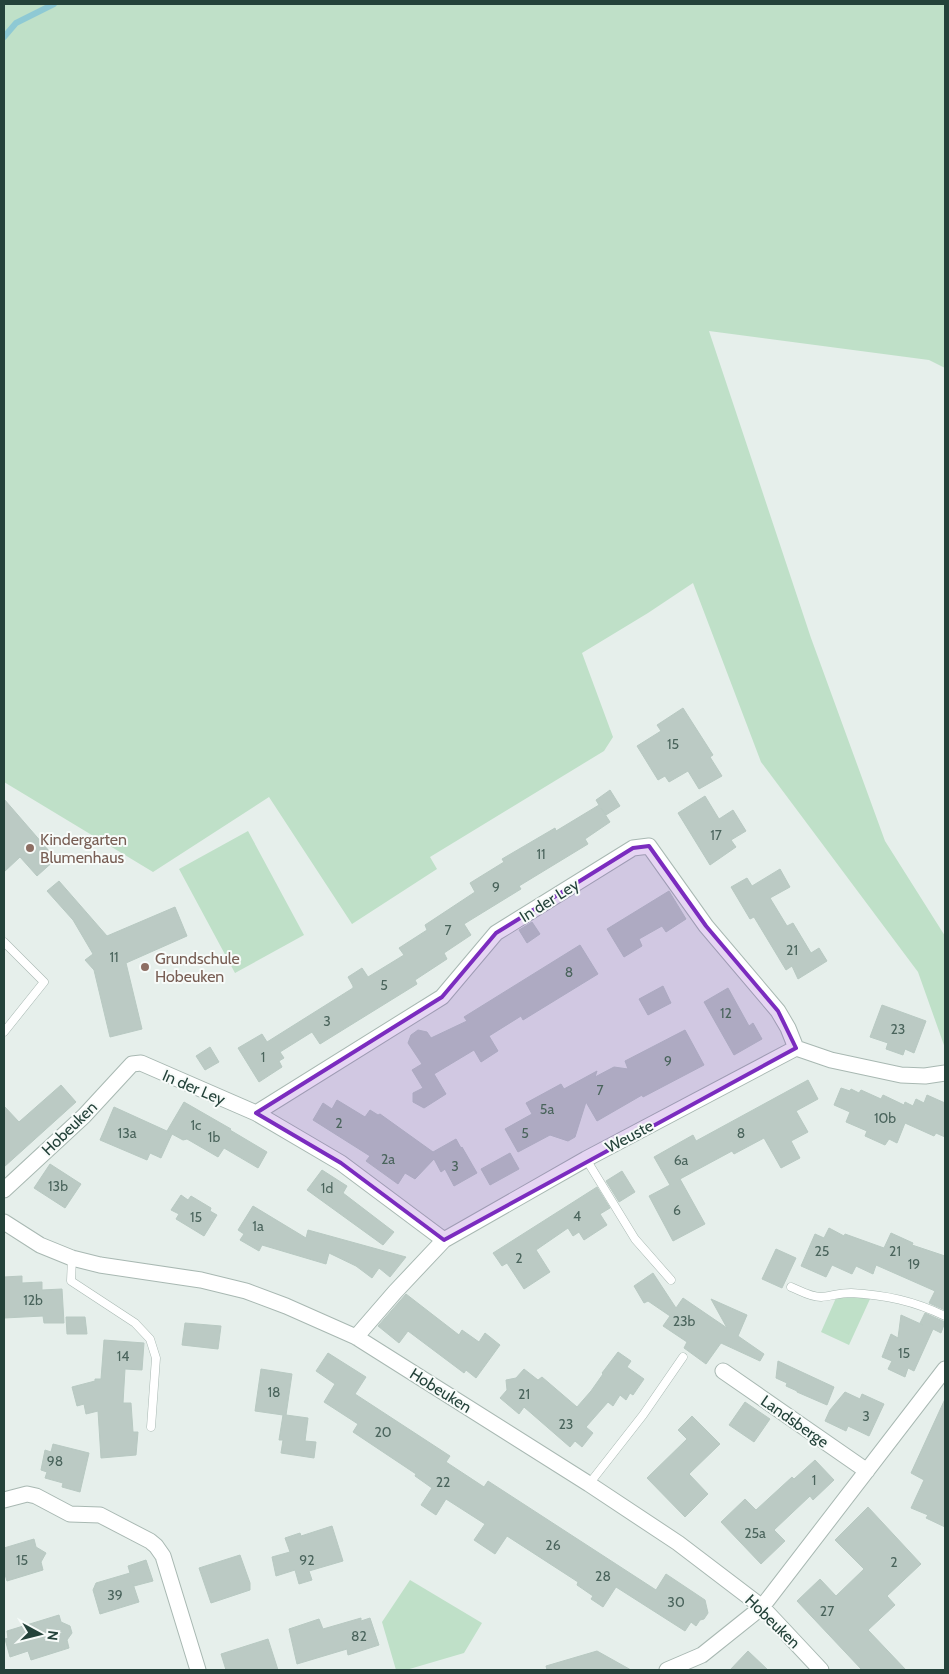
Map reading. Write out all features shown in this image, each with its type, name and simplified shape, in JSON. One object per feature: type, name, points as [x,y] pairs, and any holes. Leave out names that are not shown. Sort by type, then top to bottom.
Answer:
[{"type":"street","name":"In der Ley","points":[[256,1113],[442,997],[496,933],[633,848],[648,846],[706,926],[778,1011],[788,1028],[796,1048]]},
{"type":"street","points":[[796,1048],[831,1060],[900,1075],[924,1076],[945,1073]]},
{"type":"street","name":"Weuste","points":[[356,1337],[444,1240],[586,1159],[796,1048]]},
{"type":"street","name":"In der Ley","points":[[132,1064],[141,1063],[256,1113],[341,1164],[444,1240]]},
{"type":"street","name":"Hobeuken","points":[[4,1190],[84,1116],[132,1064]]},
{"type":"street","name":"Hobeuken","points":[[4,1222],[40,1245],[72,1258],[100,1265],[201,1280],[246,1291],[286,1306],[356,1337],[589,1484],[678,1543],[762,1607],[821,1670]]},
{"type":"street","points":[[667,1670],[702,1655],[762,1607],[945,1369]]},
{"type":"street","name":"Landsberge","points":[[723,1371],[867,1471]]},
{"type":"street","points":[[4,1500],[27,1494],[36,1496],[70,1514],[100,1515],[150,1540],[163,1556],[198,1670]]},
{"type":"lane","points":[[4,942],[44,982],[4,1032]]},
{"type":"lane","points":[[586,1159],[635,1239],[671,1280]]},
{"type":"lane","points":[[72,1258],[71,1281],[134,1323],[150,1339],[156,1358],[151,1428]]},
{"type":"lane","points":[[792,1287],[810,1296],[821,1297],[841,1293],[887,1296],[928,1307],[945,1316]]},
{"type":"lane","points":[[589,1484],[643,1415],[684,1357]]},
{"type":"highlighted area","points":[[649,846],[706,926],[778,1011],[796,1048],[444,1240],[341,1163],[256,1113],[442,997],[496,933],[633,848]]},
{"type":"green space","points":[[4,4],[945,4],[945,368],[929,360],[709,331],[811,638],[885,841],[945,936],[945,1048],[918,972],[761,762],[693,583],[582,653],[613,737],[604,751],[430,857],[437,869],[352,924],[269,797],[153,872],[4,782]]},
{"type":"green space","points":[[248,831],[304,935],[235,973],[179,869]]},
{"type":"green space","points":[[848,1296],[870,1299],[849,1345],[821,1332],[836,1298]]},
{"type":"green space","points":[[410,1580],[482,1623],[464,1653],[406,1670],[396,1670],[382,1622]]},
{"type":"building","points":[[683,708],[713,755],[710,757],[722,776],[699,789],[688,771],[669,782],[665,776],[658,780],[637,746],[661,731],[657,725]]},
{"type":"building","points":[[610,790],[620,806],[606,815],[601,808],[610,822],[585,839],[588,844],[519,886],[521,889],[464,924],[471,935],[444,953],[447,959],[415,980],[417,984],[320,1044],[312,1032],[280,1052],[284,1058],[279,1061],[282,1067],[259,1082],[238,1048],[262,1034],[267,1042],[353,988],[348,977],[362,968],[368,977],[404,955],[399,948],[427,930],[425,925],[475,892],[470,883],[504,862],[502,859],[555,828],[556,831],[599,805],[596,800]]},
{"type":"building","points":[[705,796],[719,819],[733,810],[746,831],[731,840],[736,847],[710,865],[678,813]]},
{"type":"building","name":"Kindergarten Blumenhaus","points":[[4,799],[56,859],[37,876],[20,857],[4,872]]},
{"type":"building","points":[[780,869],[790,887],[770,898],[787,926],[793,923],[811,953],[819,948],[827,961],[798,979],[792,966],[786,970],[754,917],[750,919],[731,887],[747,878],[752,886]]},
{"type":"building","points":[[59,881],[107,936],[175,907],[187,936],[126,963],[142,1029],[110,1037],[94,970],[85,960],[93,954],[73,920],[47,891]]},
{"type":"building","points":[[669,891],[686,919],[666,932],[662,926],[639,939],[642,946],[624,957],[607,929]]},
{"type":"building","points":[[532,922],[540,934],[527,943],[519,930]]},
{"type":"building","points":[[580,945],[598,974],[523,1020],[521,1016],[489,1036],[498,1051],[481,1062],[474,1050],[434,1074],[446,1094],[424,1108],[413,1102],[413,1093],[423,1088],[412,1070],[422,1064],[408,1043],[411,1035],[418,1030],[427,1032],[431,1038],[467,1021],[464,1017]]},
{"type":"building","points":[[663,986],[671,1003],[648,1015],[639,999]]},
{"type":"building","points":[[728,988],[749,1026],[753,1023],[762,1039],[734,1055],[704,1002]]},
{"type":"building","points":[[882,1005],[926,1021],[914,1053],[905,1049],[903,1055],[886,1049],[888,1043],[870,1037]]},
{"type":"building","points":[[685,1030],[704,1065],[643,1097],[642,1095],[597,1121],[586,1102],[575,1137],[568,1141],[550,1135],[518,1152],[505,1129],[532,1114],[526,1103],[561,1084],[564,1089],[597,1071],[595,1077],[614,1067],[628,1069],[625,1061]]},
{"type":"building","points":[[210,1047],[219,1062],[205,1070],[196,1056]]},
{"type":"building","points":[[808,1080],[818,1099],[796,1111],[808,1132],[791,1141],[800,1158],[781,1168],[764,1138],[734,1154],[732,1151],[680,1179],[705,1224],[673,1241],[649,1196],[670,1185],[654,1157],[693,1135],[696,1141]]},
{"type":"building","points":[[61,1085],[76,1102],[4,1167],[4,1106],[19,1122]]},
{"type":"building","points":[[841,1088],[850,1091],[851,1089],[859,1093],[861,1090],[881,1099],[883,1095],[904,1105],[905,1102],[913,1106],[916,1099],[924,1103],[927,1095],[945,1103],[945,1137],[936,1133],[934,1136],[905,1123],[897,1143],[889,1139],[885,1145],[865,1136],[867,1131],[846,1122],[850,1112],[834,1105]]},
{"type":"building","points":[[337,1100],[365,1117],[370,1110],[378,1115],[380,1114],[433,1152],[456,1139],[477,1173],[454,1186],[445,1169],[441,1172],[434,1159],[415,1179],[405,1173],[398,1184],[366,1161],[370,1156],[313,1120],[323,1103],[332,1109]]},
{"type":"building","points":[[184,1102],[267,1152],[258,1168],[224,1148],[218,1157],[187,1139],[183,1140],[172,1134],[161,1158],[150,1153],[147,1160],[100,1140],[114,1107],[169,1132],[167,1131]]},
{"type":"building","points":[[510,1153],[519,1169],[490,1185],[481,1169]]},
{"type":"building","points":[[50,1164],[81,1184],[65,1208],[34,1188]]},
{"type":"building","points":[[322,1170],[347,1186],[343,1193],[394,1232],[383,1245],[307,1190]]},
{"type":"building","points":[[622,1171],[635,1192],[619,1202],[606,1181]]},
{"type":"building","points":[[597,1187],[610,1208],[600,1214],[607,1225],[584,1240],[579,1232],[573,1236],[568,1228],[536,1250],[550,1272],[524,1289],[507,1263],[502,1266],[493,1253]]},
{"type":"building","points":[[181,1195],[188,1200],[191,1196],[211,1208],[210,1211],[217,1215],[204,1236],[176,1219],[179,1214],[171,1210]]},
{"type":"building","points":[[253,1206],[306,1238],[308,1230],[406,1257],[390,1277],[379,1268],[372,1278],[356,1266],[329,1253],[326,1264],[262,1245],[259,1251],[240,1240],[244,1234],[238,1230]]},
{"type":"building","points":[[829,1228],[844,1236],[845,1234],[884,1248],[891,1233],[913,1243],[912,1245],[945,1256],[945,1310],[929,1303],[935,1291],[876,1265],[873,1274],[856,1266],[852,1274],[832,1265],[826,1277],[801,1266],[815,1234],[824,1238]]},
{"type":"building","points":[[776,1249],[796,1258],[782,1288],[762,1279]]},
{"type":"building","points":[[653,1273],[676,1308],[683,1298],[727,1328],[711,1299],[747,1315],[738,1336],[764,1354],[760,1361],[721,1343],[706,1364],[684,1348],[687,1342],[663,1326],[670,1316],[648,1301],[644,1303],[634,1286]]},
{"type":"building","points":[[22,1276],[22,1283],[42,1282],[42,1290],[62,1289],[64,1323],[44,1323],[43,1316],[4,1318],[4,1277]]},
{"type":"building","points":[[406,1294],[459,1335],[462,1330],[479,1342],[485,1333],[500,1345],[476,1378],[466,1370],[464,1373],[408,1331],[399,1343],[378,1326]]},
{"type":"building","points":[[925,1313],[945,1322],[941,1333],[933,1329],[914,1371],[908,1368],[905,1377],[888,1369],[892,1361],[882,1357],[891,1334],[898,1338],[901,1315],[923,1325],[920,1323]]},
{"type":"building","points":[[66,1317],[85,1317],[87,1334],[67,1334]]},
{"type":"building","points":[[185,1323],[221,1326],[218,1349],[182,1345]]},
{"type":"building","points":[[104,1340],[144,1343],[142,1370],[125,1369],[123,1403],[131,1403],[133,1432],[138,1432],[136,1455],[101,1458],[98,1411],[86,1414],[84,1404],[77,1406],[72,1387],[95,1381],[95,1379],[101,1379]]},
{"type":"building","points":[[618,1352],[631,1361],[627,1367],[644,1379],[633,1395],[630,1393],[626,1400],[620,1395],[613,1406],[608,1402],[586,1427],[593,1433],[582,1447],[575,1441],[570,1447],[524,1407],[519,1414],[500,1398],[507,1390],[506,1380],[516,1378],[524,1369],[538,1380],[542,1377],[577,1407],[591,1391]]},
{"type":"building","points":[[328,1353],[366,1377],[355,1394],[450,1456],[446,1462],[484,1487],[488,1481],[656,1590],[666,1574],[705,1600],[708,1613],[704,1619],[700,1620],[696,1626],[691,1622],[685,1631],[616,1587],[603,1607],[591,1599],[593,1596],[577,1585],[578,1582],[507,1536],[495,1554],[474,1540],[485,1524],[446,1499],[436,1515],[421,1505],[432,1488],[415,1476],[416,1474],[353,1432],[358,1424],[324,1402],[335,1384],[316,1371]]},
{"type":"building","points":[[778,1361],[834,1387],[827,1405],[797,1392],[786,1386],[787,1383],[776,1378]]},
{"type":"building","points":[[261,1369],[292,1374],[286,1415],[308,1418],[305,1441],[316,1442],[314,1458],[281,1453],[283,1440],[279,1440],[283,1415],[255,1411]]},
{"type":"building","points":[[845,1392],[860,1399],[862,1394],[884,1404],[869,1436],[848,1426],[846,1431],[825,1421],[830,1410]]},
{"type":"building","points":[[945,1399],[945,1527],[926,1518],[928,1515],[911,1508],[924,1480],[911,1473]]},
{"type":"building","points":[[745,1402],[770,1419],[754,1442],[729,1425]]},
{"type":"building","points":[[692,1416],[720,1444],[689,1474],[708,1494],[685,1517],[647,1478],[687,1439],[678,1430]]},
{"type":"building","points":[[53,1444],[89,1453],[80,1492],[62,1487],[63,1483],[45,1478],[47,1472],[41,1470],[45,1450],[51,1452]]},
{"type":"building","points":[[815,1460],[834,1480],[813,1500],[810,1496],[774,1530],[785,1541],[761,1564],[721,1522],[745,1499],[756,1510],[792,1477],[794,1479]]},
{"type":"building","points":[[868,1507],[921,1564],[887,1596],[895,1605],[868,1630],[906,1670],[862,1670],[797,1601],[820,1579],[836,1596],[864,1569],[835,1540]]},
{"type":"building","points":[[332,1526],[343,1561],[309,1571],[312,1580],[299,1584],[295,1570],[276,1576],[272,1557],[290,1552],[285,1538],[300,1533],[301,1536]]},
{"type":"building","points":[[34,1539],[36,1547],[46,1553],[41,1562],[43,1570],[7,1581],[4,1571],[4,1548]]},
{"type":"building","points":[[240,1555],[250,1583],[250,1590],[211,1603],[199,1568]]},
{"type":"building","points":[[146,1560],[153,1581],[134,1586],[133,1584],[139,1602],[100,1614],[93,1590],[96,1583],[130,1573],[128,1566]]},
{"type":"building","points":[[59,1615],[61,1622],[70,1626],[72,1633],[67,1640],[69,1648],[31,1660],[28,1651],[10,1657],[5,1639],[8,1638],[7,1631]]},
{"type":"building","points":[[361,1618],[361,1621],[370,1618],[379,1645],[348,1655],[347,1649],[297,1664],[289,1629],[319,1619],[323,1629]]},
{"type":"building","points":[[268,1639],[278,1670],[226,1670],[221,1654]]},
{"type":"building","points":[[597,1651],[631,1670],[547,1670],[546,1666]]},
{"type":"building","points":[[748,1651],[768,1670],[730,1670]]},
{"type":"waterway","points":[[4,37],[16,23],[54,4]]},
{"type":"place","name":"Kindergarten Blumenhaus","points":[[30,848]]},
{"type":"place","name":"Grundschule Hobeuken","points":[[145,967]]}]
